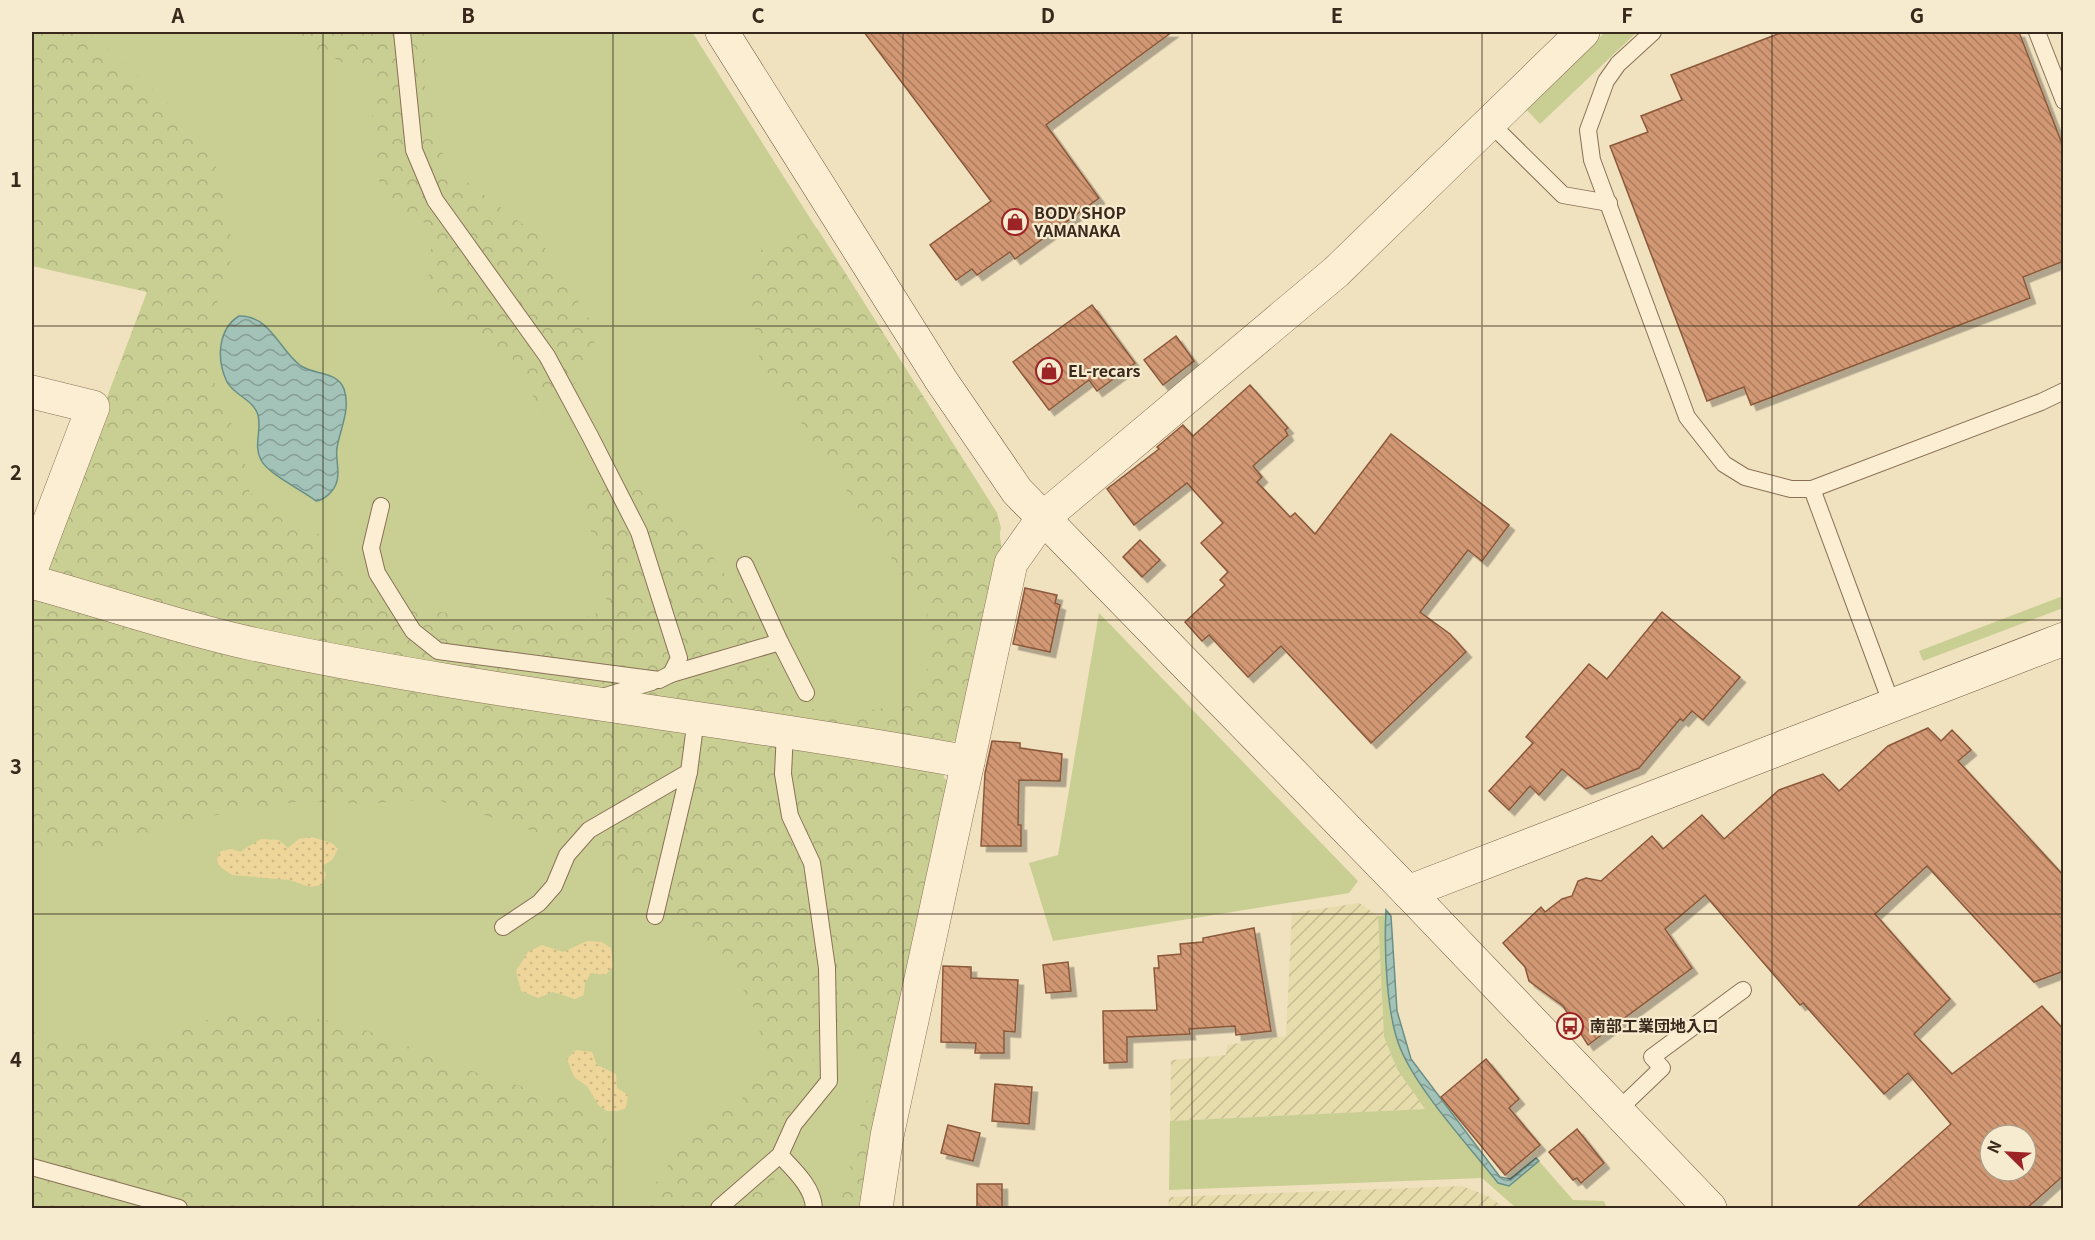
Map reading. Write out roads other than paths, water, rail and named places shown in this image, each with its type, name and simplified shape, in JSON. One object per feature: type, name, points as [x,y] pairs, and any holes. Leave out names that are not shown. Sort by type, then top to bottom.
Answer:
[{"type":"street","points":[[722,32],[941,380],[1017,491],[1407,892],[1710,1209]]},
{"type":"street","points":[[876,1209],[887,1136],[1011,563],[1042,518],[1336,272],[1583,32]]},
{"type":"street","points":[[32,392],[93,407],[32,567]]},
{"type":"street","points":[[32,582],[251,644],[394,672],[785,731],[968,762]]},
{"type":"street","points":[[1407,892],[2064,639]]},
{"type":"lane","points":[[402,32],[414,150],[435,200],[547,356],[639,532],[679,658],[665,677]]},
{"type":"lane","points":[[1653,32],[1618,64],[1606,81],[1588,130],[1592,160],[1687,417],[1724,464],[1745,477],[1791,489],[1812,489],[2041,402],[2064,391]]},
{"type":"lane","points":[[2037,32],[2064,100]]},
{"type":"lane","points":[[1490,123],[1563,195],[1609,203]]},
{"type":"lane","points":[[1812,489],[1892,705]]},
{"type":"lane","points":[[381,506],[371,548],[377,573],[413,631],[438,651],[665,677]]},
{"type":"lane","points":[[745,565],[806,693]]},
{"type":"lane","points":[[590,701],[780,642]]},
{"type":"lane","points":[[655,916],[689,772],[696,718]]},
{"type":"lane","points":[[719,1209],[780,1155],[794,1124],[830,1080],[827,968],[812,862],[790,816],[783,774],[785,731]]},
{"type":"lane","points":[[503,927],[539,903],[554,886],[567,855],[589,830],[689,772]]},
{"type":"lane","points":[[1617,1111],[1662,1068],[1652,1057],[1743,990]]},
{"type":"lane","points":[[780,1155],[800,1175],[814,1199],[814,1209]]},
{"type":"lane","points":[[32,1167],[179,1209]]},
{"type":"water","points":[[239,316],[259,321],[301,366],[331,376],[341,383],[344,389],[346,404],[337,448],[337,480],[333,490],[322,499],[316,501],[271,471],[261,460],[258,449],[259,427],[256,410],[230,387],[221,364],[223,337],[232,322]]},
{"type":"water","points":[[1386,910],[1391,916],[1397,1011],[1411,1059],[1500,1177],[1510,1179],[1536,1158],[1539,1161],[1509,1186],[1498,1183],[1445,1118],[1409,1066],[1401,1050],[1389,1001],[1385,943]]},
{"type":"place","name":"BODY SHOP YAMANAKA","points":[[1015,222]]},
{"type":"place","name":"EL-recars","points":[[1049,371]]},
{"type":"place","name":"南部工業団地入口","points":[[1570,1026]]}]
